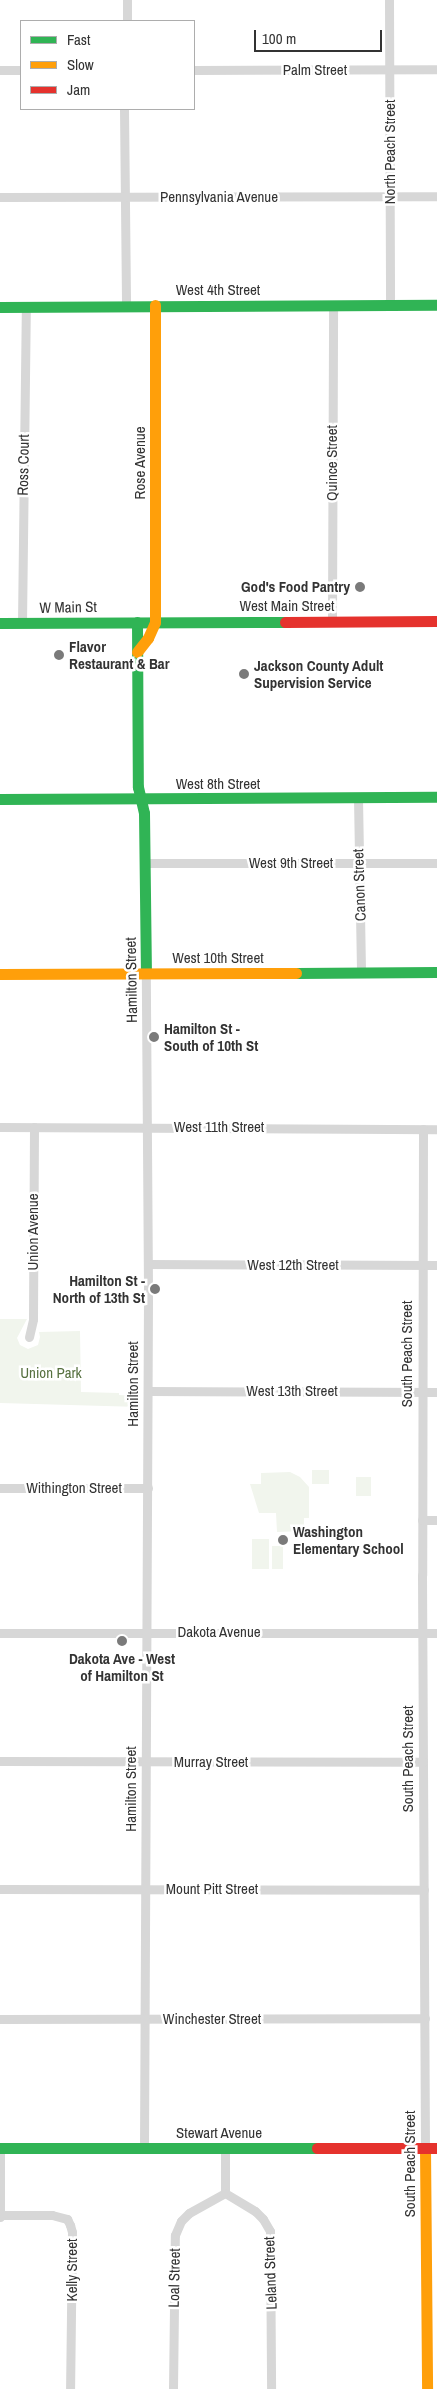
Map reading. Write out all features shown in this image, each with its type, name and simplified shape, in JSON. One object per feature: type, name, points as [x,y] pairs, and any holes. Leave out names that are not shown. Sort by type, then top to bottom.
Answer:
[{"type":"street","points":[[127,0],[127,20]]},
{"type":"street","name":"North Peach Street","points":[[389,0],[390,304]]},
{"type":"street","name":"Palm Street","points":[[195,70],[437,69]]},
{"type":"street","points":[[0,70],[20,70]]},
{"type":"street","points":[[124,110],[126,305]]},
{"type":"street","name":"Pennsylvania Avenue","points":[[0,198],[437,196]]},
{"type":"street","name":"Rose Avenue","points":[[155,305],[155,622]]},
{"type":"street","name":"Quince Street","points":[[332,621],[333,305]]},
{"type":"street","name":"West 4th Street","points":[[0,307],[437,305]]},
{"type":"street","name":"Ross Court","points":[[22,623],[26,306]]},
{"type":"street","name":"West Main Street","points":[[137,622],[437,621]]},
{"type":"street","name":"W Main St","points":[[0,623],[137,622]]},
{"type":"street","name":"Hamilton Street","points":[[137,622],[138,787],[144,813],[148,1127],[148,1632],[144,2148]]},
{"type":"street","points":[[138,652],[148,638],[155,622]]},
{"type":"street","name":"West 8th Street","points":[[0,799],[141,800],[437,797]]},
{"type":"street","name":"Canon Street","points":[[358,798],[361,972]]},
{"type":"street","name":"West 9th Street","points":[[145,863],[437,863]]},
{"type":"street","name":"West 10th Street","points":[[0,974],[437,972]]},
{"type":"street","name":"West 11th Street","points":[[0,1127],[437,1129]]},
{"type":"street","name":"Union Avenue","points":[[30,1337],[33,1319],[34,1127]]},
{"type":"street","name":"South Peach Street","points":[[423,1129],[422,1633],[425,2018],[431,2148],[426,2389]]},
{"type":"street","name":"West 12th Street","points":[[148,1264],[437,1264]]},
{"type":"street","name":"West 13th Street","points":[[148,1391],[437,1392]]},
{"type":"street","name":"Withington Street","points":[[0,1488],[148,1488]]},
{"type":"street","points":[[422,1520],[437,1520]]},
{"type":"street","name":"Dakota Avenue","points":[[0,1632],[437,1633]]},
{"type":"street","name":"Murray Street","points":[[0,1761],[423,1762]]},
{"type":"street","name":"Mount Pitt Street","points":[[0,1889],[424,1890]]},
{"type":"street","name":"Winchester Street","points":[[0,2019],[425,2018]]},
{"type":"street","points":[[0,2148],[0,2216]]},
{"type":"street","name":"Stewart Avenue","points":[[0,2148],[431,2148]]},
{"type":"street","points":[[225,2148],[225,2193]]},
{"type":"street","name":"Loal Street","points":[[173,2389],[174,2235],[181,2221],[188,2213],[225,2193]]},
{"type":"street","name":"Leland Street","points":[[225,2193],[255,2211],[263,2219],[270,2231],[271,2389]]},
{"type":"street","name":"Kelly Street","points":[[0,2216],[52,2215],[67,2219],[70,2225],[72,2232],[70,2389]]},
{"type":"green space","name":"Union Park","points":[[0,1319],[27,1319],[17,1338],[20,1345],[28,1349],[38,1345],[39,1332],[80,1331],[81,1392],[119,1393],[119,1395],[140,1396],[140,1407],[0,1403]]},
{"type":"green space","points":[[312,1470],[329,1470],[329,1484],[312,1484]]},
{"type":"green space","points":[[290,1472],[300,1477],[309,1487],[309,1518],[304,1518],[304,1531],[277,1532],[276,1513],[259,1513],[250,1484],[261,1484],[261,1473]]},
{"type":"green space","points":[[356,1477],[371,1477],[371,1496],[356,1496]]},
{"type":"green space","points":[[252,1539],[269,1539],[269,1569],[252,1569]]},
{"type":"green space","points":[[272,1546],[283,1546],[283,1569],[272,1569]]},
{"type":"traffic: fast","points":[[0,307],[437,305]]},
{"type":"traffic: fast","points":[[137,622],[138,787],[144,813],[146,973]]},
{"type":"traffic: fast","points":[[0,623],[285,622]]},
{"type":"traffic: fast","points":[[0,799],[437,797]]},
{"type":"traffic: fast","points":[[296,973],[437,972]]},
{"type":"traffic: fast","points":[[0,2148],[317,2148]]},
{"type":"traffic: slow","points":[[137,652],[148,638],[155,622],[155,305]]},
{"type":"traffic: slow","points":[[0,974],[296,973]]},
{"type":"traffic: slow","points":[[425,2148],[427,2389]]},
{"type":"traffic: jam","points":[[285,622],[437,621]]},
{"type":"traffic: jam","points":[[317,2148],[437,2148]]},
{"type":"place","name":"God's Food Pantry","points":[[360,587]]},
{"type":"place","name":"Flavor Restaurant & Bar","points":[[59,655]]},
{"type":"place","name":"Jackson County Adult Supervision Service","points":[[244,674]]},
{"type":"place","name":"Hamilton St - South of 10th St","points":[[154,1037]]},
{"type":"place","name":"Hamilton St - North of 13th St","points":[[155,1289]]},
{"type":"place","name":"Washington Elementary School","points":[[283,1540]]},
{"type":"place","name":"Dakota Ave - West of Hamilton St","points":[[122,1641]]}]
